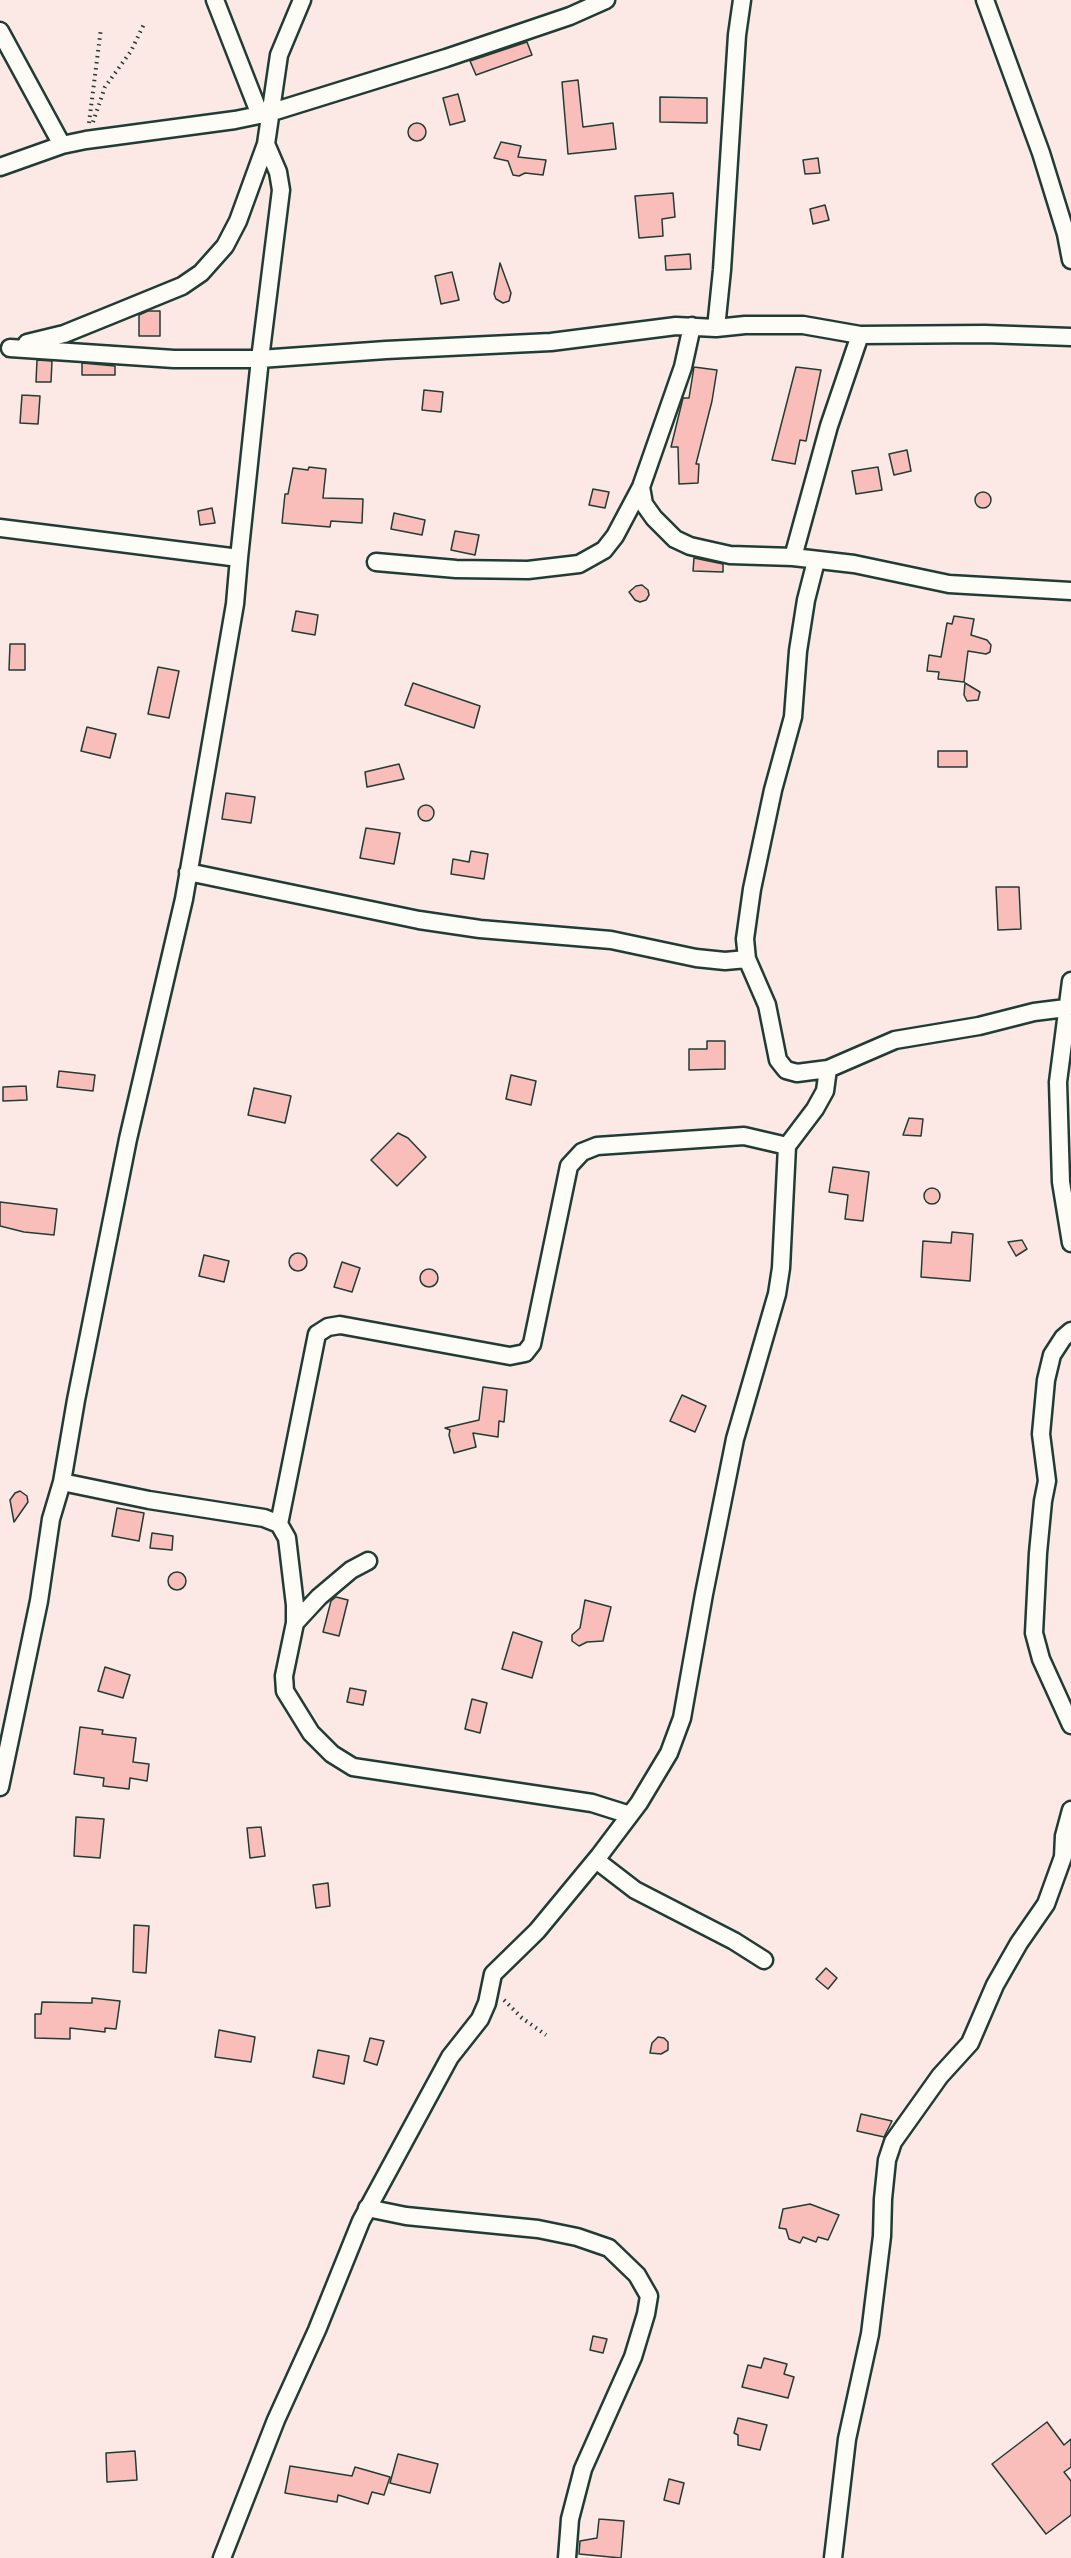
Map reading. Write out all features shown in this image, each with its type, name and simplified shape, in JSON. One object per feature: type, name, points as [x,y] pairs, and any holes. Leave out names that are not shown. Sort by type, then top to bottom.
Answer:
[{"type":"street","points":[[215,0],[265,114]]},
{"type":"street","points":[[0,1787],[39,1601],[51,1518],[62,1482],[128,1139],[184,899],[235,604],[260,359],[281,190],[278,172],[266,144],[265,114],[279,55],[302,0]]},
{"type":"street","points":[[0,167],[62,145],[86,140],[265,114],[446,58],[570,16],[606,0]]},
{"type":"street","points":[[716,328],[722,270],[737,35],[742,0]]},
{"type":"street","points":[[985,0],[1041,153],[1066,234],[1071,260]]},
{"type":"street","points":[[0,31],[62,145]]},
{"type":"street","points":[[5,347],[64,334],[182,286],[201,273],[225,246],[238,221],[266,144]]},
{"type":"street","points":[[5,347],[174,358],[260,359],[551,342],[640,330],[745,325],[802,325],[860,335],[985,334],[1071,337]]},
{"type":"street","points":[[376,562],[456,569],[538,569],[579,564],[604,550],[615,536],[641,487],[683,368],[692,326]]},
{"type":"street","points":[[792,557],[829,426],[860,335]]},
{"type":"street","points":[[641,487],[644,504],[654,518],[675,539],[690,546],[730,555],[792,557],[854,564],[949,584],[1071,591]]},
{"type":"street","points":[[0,528],[239,558]]},
{"type":"street","points":[[816,561],[806,600],[798,651],[791,731],[773,790],[752,889],[745,939],[747,958],[767,1005],[778,1060],[786,1070],[797,1073],[828,1069],[895,1040],[980,1026],[1034,1012],[1066,1008]]},
{"type":"street","points":[[188,872],[207,878],[429,922],[480,929],[611,940],[705,959],[725,961],[747,958]]},
{"type":"street","points":[[1071,981],[1058,1082],[1061,1182],[1071,1243]]},
{"type":"street","points":[[222,2558],[276,2420],[368,2208],[450,2057],[480,2019],[487,2003],[493,1974],[537,1931],[596,1860],[630,1815],[669,1754],[682,1718],[735,1439],[777,1294],[781,1268],[787,1146],[815,1109],[825,1091],[828,1069]]},
{"type":"street","points":[[279,1524],[317,1335],[328,1326],[340,1325],[510,1356],[525,1353],[532,1344],[569,1166],[582,1152],[597,1146],[744,1136],[787,1146]]},
{"type":"street","points":[[1071,1331],[1063,1338],[1052,1355],[1046,1380],[1041,1434],[1047,1481],[1042,1501],[1034,1633],[1041,1659],[1071,1725]]},
{"type":"street","points":[[62,1482],[149,1500],[264,1518],[279,1524],[287,1538],[292,1565],[295,1623],[286,1656],[285,1691],[311,1733],[332,1754],[353,1767],[592,1803],[630,1815]]},
{"type":"street","points":[[295,1623],[319,1597],[351,1570],[368,1561]]},
{"type":"street","points":[[833,2558],[849,2427],[870,2334],[882,2236],[887,2160],[893,2142],[940,2076],[970,2043],[995,1985],[1019,1943],[1046,1904],[1064,1857],[1064,1836],[1071,1810]]},
{"type":"street","points":[[596,1860],[635,1890],[734,1941],[764,1960]]},
{"type":"street","points":[[368,2208],[406,2216],[538,2229],[577,2237],[609,2248],[637,2275],[643,2285],[649,2296],[646,2314],[633,2357],[579,2480],[570,2519],[567,2558]]},
{"type":"path","points":[[86,140],[105,87],[131,51],[145,22]]},
{"type":"path","points":[[86,140],[93,100],[100,28]]},
{"type":"path","points":[[490,1988],[522,2018],[546,2035]]},
{"type":"building","points":[[527,42],[532,55],[476,75],[470,61]]},
{"type":"building","points":[[578,80],[583,127],[613,123],[616,149],[568,154],[562,82]]},
{"type":"building","points":[[458,94],[465,121],[450,125],[443,98]]},
{"type":"building","points":[[660,97],[707,98],[707,123],[660,122]]},
{"type":"building","points":[[417,123],[423,126],[426,132],[423,138],[417,141],[411,138],[408,132],[411,126]]},
{"type":"building","points":[[501,142],[521,146],[518,157],[546,160],[543,175],[525,173],[519,176],[513,175],[508,161],[494,158]]},
{"type":"building","points":[[818,158],[820,173],[805,174],[803,160]]},
{"type":"building","points":[[673,193],[675,217],[662,219],[663,236],[639,238],[635,196]]},
{"type":"building","points":[[825,205],[829,220],[813,224],[810,209]]},
{"type":"building","points":[[690,254],[691,269],[666,270],[665,256]]},
{"type":"building","points":[[500,263],[511,293],[509,301],[503,303],[496,299],[494,294]]},
{"type":"building","points":[[452,272],[459,300],[441,304],[435,276]]},
{"type":"building","points":[[148,311],[160,311],[160,336],[139,336],[139,315]]},
{"type":"building","points":[[37,360],[52,361],[51,382],[36,382]]},
{"type":"building","points":[[82,363],[115,366],[115,375],[82,375]]},
{"type":"building","points":[[694,367],[717,370],[712,401],[696,464],[699,464],[698,483],[679,484],[678,447],[671,447],[683,398],[689,398]]},
{"type":"building","points":[[796,367],[821,370],[806,441],[800,440],[795,464],[772,460]]},
{"type":"building","points":[[424,390],[443,392],[441,412],[422,410]]},
{"type":"building","points":[[22,395],[40,396],[38,424],[20,423]]},
{"type":"building","points":[[907,450],[911,471],[894,475],[889,454]]},
{"type":"building","points":[[309,467],[326,469],[323,498],[363,499],[362,523],[331,521],[330,527],[282,523],[285,494],[288,494],[293,468],[308,470]]},
{"type":"building","points":[[878,467],[882,490],[856,494],[852,471]]},
{"type":"building","points":[[593,489],[609,492],[605,508],[589,505]]},
{"type":"building","points":[[983,492],[989,494],[991,500],[989,506],[983,508],[977,506],[975,500],[977,494]]},
{"type":"building","points":[[212,508],[215,523],[200,525],[198,511]]},
{"type":"building","points":[[394,513],[425,520],[422,535],[391,529]]},
{"type":"building","points":[[455,531],[479,535],[475,555],[451,550]]},
{"type":"building","points":[[694,558],[723,564],[723,572],[693,571]]},
{"type":"building","points":[[642,585],[648,590],[649,595],[646,600],[640,602],[635,600],[629,592],[636,586]]},
{"type":"building","points":[[296,611],[318,615],[315,635],[292,631]]},
{"type":"building","points":[[954,616],[974,619],[971,635],[987,640],[991,645],[990,652],[986,654],[968,651],[964,682],[938,679],[939,672],[927,671],[929,655],[941,657],[947,623],[952,624]]},
{"type":"building","points":[[10,644],[25,644],[25,670],[9,670]]},
{"type":"building","points":[[158,667],[179,671],[169,718],[148,714]]},
{"type":"building","points":[[413,683],[480,706],[474,728],[405,705]]},
{"type":"building","points":[[965,683],[980,692],[978,700],[967,701],[964,695]]},
{"type":"building","points":[[87,727],[116,734],[110,758],[81,751]]},
{"type":"building","points":[[938,751],[967,751],[967,767],[938,767]]},
{"type":"building","points":[[399,764],[404,779],[367,787],[365,772]]},
{"type":"building","points":[[226,793],[255,797],[251,823],[222,819]]},
{"type":"building","points":[[426,805],[432,807],[434,813],[432,819],[426,821],[420,819],[418,813],[420,807]]},
{"type":"building","points":[[366,828],[400,833],[394,864],[360,858]]},
{"type":"building","points":[[471,851],[488,854],[484,879],[451,874],[453,859],[469,862]]},
{"type":"building","points":[[996,887],[1019,887],[1021,929],[998,930]]},
{"type":"building","points":[[707,1041],[725,1041],[725,1069],[689,1070],[689,1049],[707,1049]]},
{"type":"building","points":[[59,1071],[95,1075],[93,1091],[57,1087]]},
{"type":"building","points":[[511,1075],[536,1081],[531,1105],[506,1099]]},
{"type":"building","points":[[26,1086],[27,1100],[3,1101],[3,1087]]},
{"type":"building","points":[[254,1088],[291,1096],[285,1123],[248,1115]]},
{"type":"building","points":[[909,1118],[923,1119],[921,1136],[903,1135]]},
{"type":"building","points":[[398,1133],[408,1138],[426,1157],[397,1186],[371,1160]]},
{"type":"building","points":[[833,1167],[869,1172],[863,1221],[845,1219],[848,1195],[829,1192]]},
{"type":"building","points":[[929,1188],[935,1188],[940,1196],[938,1202],[929,1204],[924,1199],[924,1193]]},
{"type":"building","points":[[0,1202],[57,1209],[54,1235],[24,1232],[0,1226]]},
{"type":"building","points":[[952,1232],[973,1234],[970,1281],[921,1277],[923,1241],[951,1243]]},
{"type":"building","points":[[1022,1240],[1027,1249],[1016,1256],[1008,1242]]},
{"type":"building","points":[[298,1253],[304,1256],[307,1262],[304,1268],[298,1271],[292,1268],[289,1262],[292,1256]]},
{"type":"building","points":[[204,1255],[229,1261],[224,1282],[199,1276]]},
{"type":"building","points":[[342,1262],[360,1268],[352,1292],[334,1287]]},
{"type":"building","points":[[425,1269],[433,1269],[438,1274],[436,1285],[425,1287],[420,1282],[420,1274]]},
{"type":"building","points":[[483,1387],[507,1390],[504,1422],[499,1421],[498,1437],[473,1433],[476,1447],[454,1453],[449,1435],[450,1430],[445,1428],[479,1420]]},
{"type":"building","points":[[682,1395],[706,1406],[695,1432],[670,1421]]},
{"type":"building","points":[[20,1491],[27,1496],[28,1502],[14,1522],[10,1500],[15,1493]]},
{"type":"building","points":[[117,1508],[144,1513],[139,1541],[112,1536]]},
{"type":"building","points":[[152,1533],[173,1536],[172,1550],[150,1548]]},
{"type":"building","points":[[177,1572],[183,1575],[186,1581],[183,1587],[177,1590],[171,1587],[168,1581],[171,1575]]},
{"type":"building","points":[[336,1597],[348,1600],[339,1636],[323,1632],[331,1601]]},
{"type":"building","points":[[585,1600],[611,1607],[603,1641],[587,1642],[579,1646],[572,1641],[572,1635],[580,1628]]},
{"type":"building","points":[[513,1632],[542,1642],[532,1678],[502,1669]]},
{"type":"building","points":[[105,1667],[130,1675],[123,1698],[98,1691]]},
{"type":"building","points":[[350,1688],[366,1691],[363,1705],[347,1702]]},
{"type":"building","points":[[472,1699],[487,1703],[480,1733],[465,1729]]},
{"type":"building","points":[[80,1727],[103,1730],[102,1734],[136,1738],[133,1762],[149,1764],[147,1781],[130,1778],[129,1789],[103,1786],[104,1778],[74,1774]]},
{"type":"building","points":[[76,1817],[104,1819],[100,1858],[74,1856]]},
{"type":"building","points":[[261,1827],[265,1856],[250,1858],[247,1828]]},
{"type":"building","points":[[328,1883],[330,1906],[316,1908],[313,1885]]},
{"type":"building","points":[[134,1925],[149,1926],[146,1973],[133,1972]]},
{"type":"building","points":[[826,1968],[837,1978],[828,1989],[816,1979]]},
{"type":"building","points":[[92,1998],[120,2001],[116,2029],[105,2028],[105,2032],[70,2028],[70,2039],[35,2038],[35,2014],[41,2014],[42,2002],[92,2003]]},
{"type":"building","points":[[219,2030],[255,2037],[251,2062],[215,2057]]},
{"type":"building","points":[[658,2037],[668,2042],[668,2050],[661,2054],[650,2053],[652,2043]]},
{"type":"building","points":[[370,2038],[384,2041],[377,2065],[364,2061]]},
{"type":"building","points":[[318,2050],[349,2056],[344,2084],[313,2077]]},
{"type":"building","points":[[861,2114],[892,2121],[884,2137],[857,2131]]},
{"type":"building","points":[[810,2204],[839,2215],[828,2240],[818,2237],[816,2242],[803,2237],[800,2243],[789,2239],[786,2229],[779,2228],[783,2209]]},
{"type":"building","points":[[593,2336],[607,2339],[603,2353],[590,2350]]},
{"type":"building","points":[[764,2358],[787,2364],[784,2374],[794,2377],[788,2398],[742,2387],[748,2365],[761,2368]]},
{"type":"building","points":[[738,2418],[767,2425],[760,2450],[738,2445],[738,2435],[734,2433]]},
{"type":"building","points":[[1047,2422],[1064,2445],[1071,2439],[1071,2467],[1064,2472],[1071,2481],[1071,2515],[1046,2534],[992,2464]]},
{"type":"building","points":[[135,2451],[137,2480],[107,2482],[106,2453]]},
{"type":"building","points":[[398,2454],[438,2464],[430,2493],[390,2483]]},
{"type":"building","points":[[290,2466],[352,2476],[355,2467],[390,2477],[384,2495],[372,2492],[368,2504],[338,2495],[337,2502],[285,2493]]},
{"type":"building","points":[[669,2479],[684,2483],[679,2504],[664,2500]]},
{"type":"building","points":[[599,2519],[624,2521],[621,2558],[579,2554],[580,2541],[597,2538]]}]
